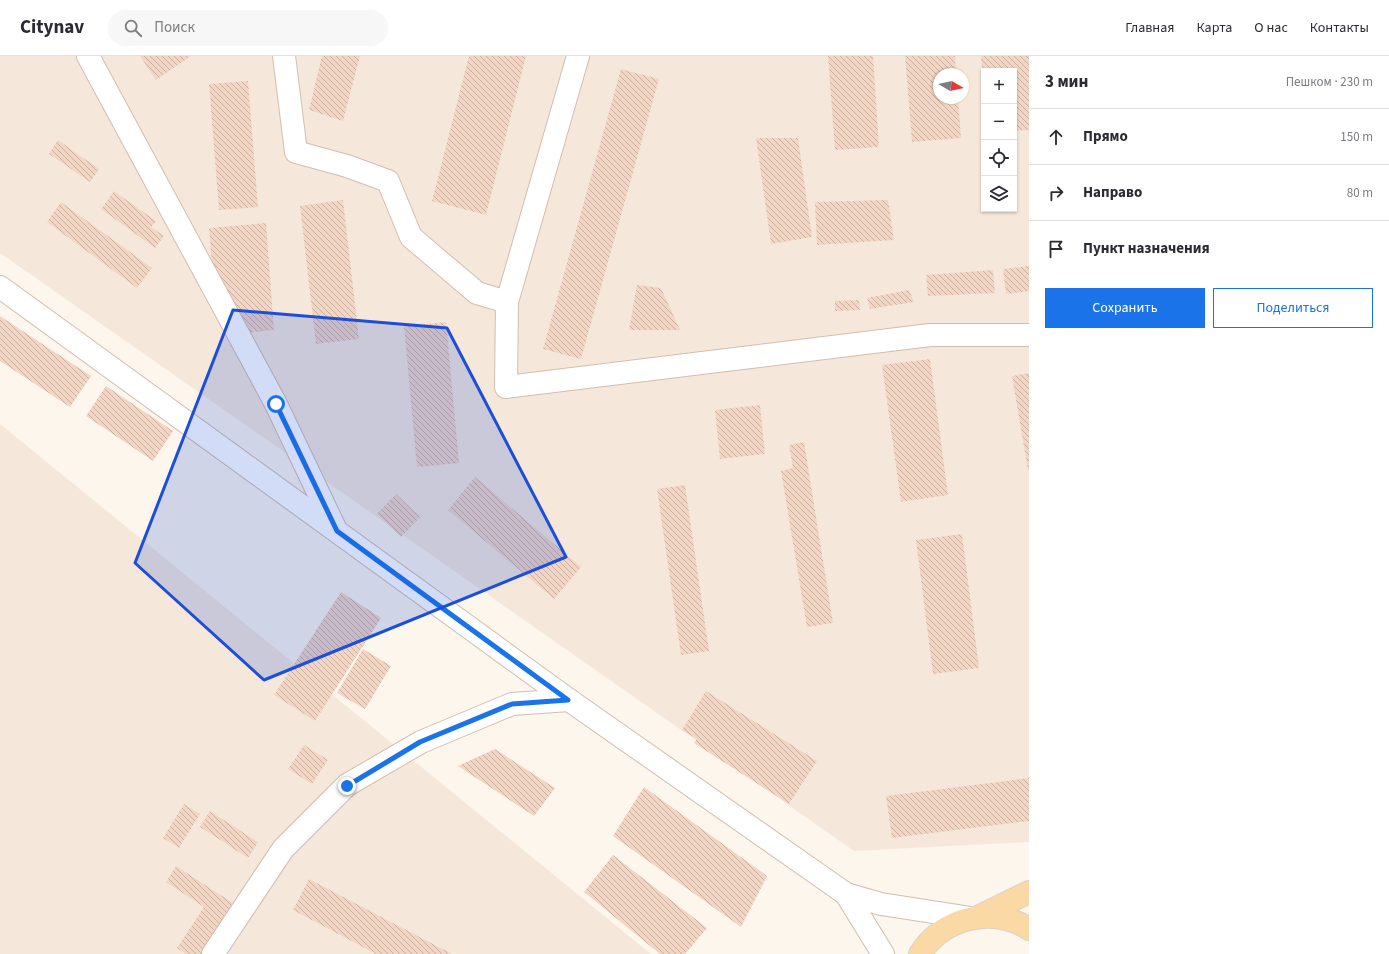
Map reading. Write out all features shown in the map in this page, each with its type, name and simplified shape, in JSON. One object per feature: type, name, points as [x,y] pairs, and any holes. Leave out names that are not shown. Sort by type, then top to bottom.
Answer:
[{"type":"main road","points":[[920,954],[927,943],[947,927],[974,917],[1029,892]]},
{"type":"main road","points":[[974,917],[1000,918],[1022,925],[1029,929]]},
{"type":"street","points":[[88,56],[276,404],[337,531]]},
{"type":"street","points":[[284,56],[296,152],[347,166],[388,181],[411,237],[477,293],[506,302]]},
{"type":"street","points":[[578,56],[506,302],[506,387],[930,334],[1029,335]]},
{"type":"street","points":[[0,287],[568,700],[846,894],[881,904],[974,917]]},
{"type":"street","points":[[213,954],[283,849],[347,786],[420,742],[512,704],[568,700]]},
{"type":"street","points":[[846,894],[883,954]]},
{"type":"highlighted area","points":[[233,310],[447,328],[566,557],[264,680],[135,563]]},
{"type":"shaded area","points":[[0,56],[1029,56],[1029,842],[854,851],[0,253]]},
{"type":"shaded area","points":[[0,424],[651,954],[0,954]]},
{"type":"building","points":[[140,56],[191,56],[156,80]]},
{"type":"building","points":[[322,56],[360,56],[343,121],[309,110]]},
{"type":"building","points":[[469,56],[526,56],[486,215],[432,201]]},
{"type":"building","points":[[828,56],[873,56],[879,147],[835,150]]},
{"type":"building","points":[[905,56],[955,56],[956,68],[933,68],[933,104],[958,104],[961,138],[912,142]]},
{"type":"building","points":[[981,56],[1029,56],[1029,130],[1017,131],[1017,68],[982,68]]},
{"type":"building","points":[[621,69],[659,79],[581,359],[543,349]]},
{"type":"building","points":[[248,81],[258,207],[219,210],[209,84]]},
{"type":"building","points":[[756,138],[798,138],[812,237],[771,244]]},
{"type":"building","points":[[58,140],[99,169],[90,182],[49,154]]},
{"type":"building","points":[[114,191],[156,221],[151,227],[164,236],[155,248],[101,209]]},
{"type":"building","points":[[343,200],[359,339],[316,344],[300,206]]},
{"type":"building","points":[[888,200],[894,240],[817,245],[815,202]]},
{"type":"building","points":[[61,202],[152,268],[137,288],[47,222]]},
{"type":"building","points":[[266,223],[274,330],[245,333],[212,265],[209,228]]},
{"type":"building","points":[[1029,266],[1029,291],[1006,294],[1003,269]]},
{"type":"building","points":[[993,270],[995,293],[928,296],[926,275]]},
{"type":"building","points":[[637,285],[661,288],[680,330],[629,330]]},
{"type":"building","points":[[909,290],[914,302],[870,309],[867,298]]},
{"type":"building","points":[[859,300],[860,310],[835,311],[835,301]]},
{"type":"building","points":[[0,316],[91,376],[70,407],[0,361]]},
{"type":"building","points":[[446,322],[459,463],[417,467],[404,326]]},
{"type":"building","points":[[930,359],[948,495],[901,502],[882,365]]},
{"type":"building","points":[[1029,373],[1029,470],[1028,470],[1012,376]]},
{"type":"building","points":[[106,386],[173,431],[153,461],[86,416]]},
{"type":"building","points":[[760,405],[765,454],[720,459],[715,410]]},
{"type":"building","points":[[804,442],[833,623],[807,627],[781,471],[793,468],[789,445]]},
{"type":"building","points":[[475,477],[581,567],[554,599],[448,510]]},
{"type":"building","points":[[685,485],[709,651],[681,655],[657,489]]},
{"type":"building","points":[[396,494],[420,517],[401,537],[377,514]]},
{"type":"building","points":[[962,534],[979,668],[933,674],[916,540]]},
{"type":"building","points":[[341,592],[381,618],[315,721],[274,695]]},
{"type":"building","points":[[363,649],[391,666],[365,709],[337,693]]},
{"type":"building","points":[[706,691],[817,761],[789,804],[694,743],[697,739],[682,730]]},
{"type":"building","points":[[304,745],[328,760],[312,784],[288,769]]},
{"type":"building","points":[[495,749],[555,788],[534,816],[458,766]]},
{"type":"building","points":[[1029,778],[1029,821],[892,838],[886,796]]},
{"type":"building","points":[[644,787],[767,876],[741,927],[613,836]]},
{"type":"building","points":[[184,804],[200,814],[179,848],[163,838]]},
{"type":"building","points":[[210,811],[258,842],[248,858],[200,827]]},
{"type":"building","points":[[613,855],[707,928],[685,954],[660,954],[584,892]]},
{"type":"building","points":[[176,866],[239,907],[208,954],[186,954],[177,948],[204,907],[166,882]]},
{"type":"building","points":[[309,879],[452,954],[376,954],[293,910]]},
{"type":"route","points":[[276,404],[337,531],[568,700],[512,704],[420,742],[347,786]]}]
